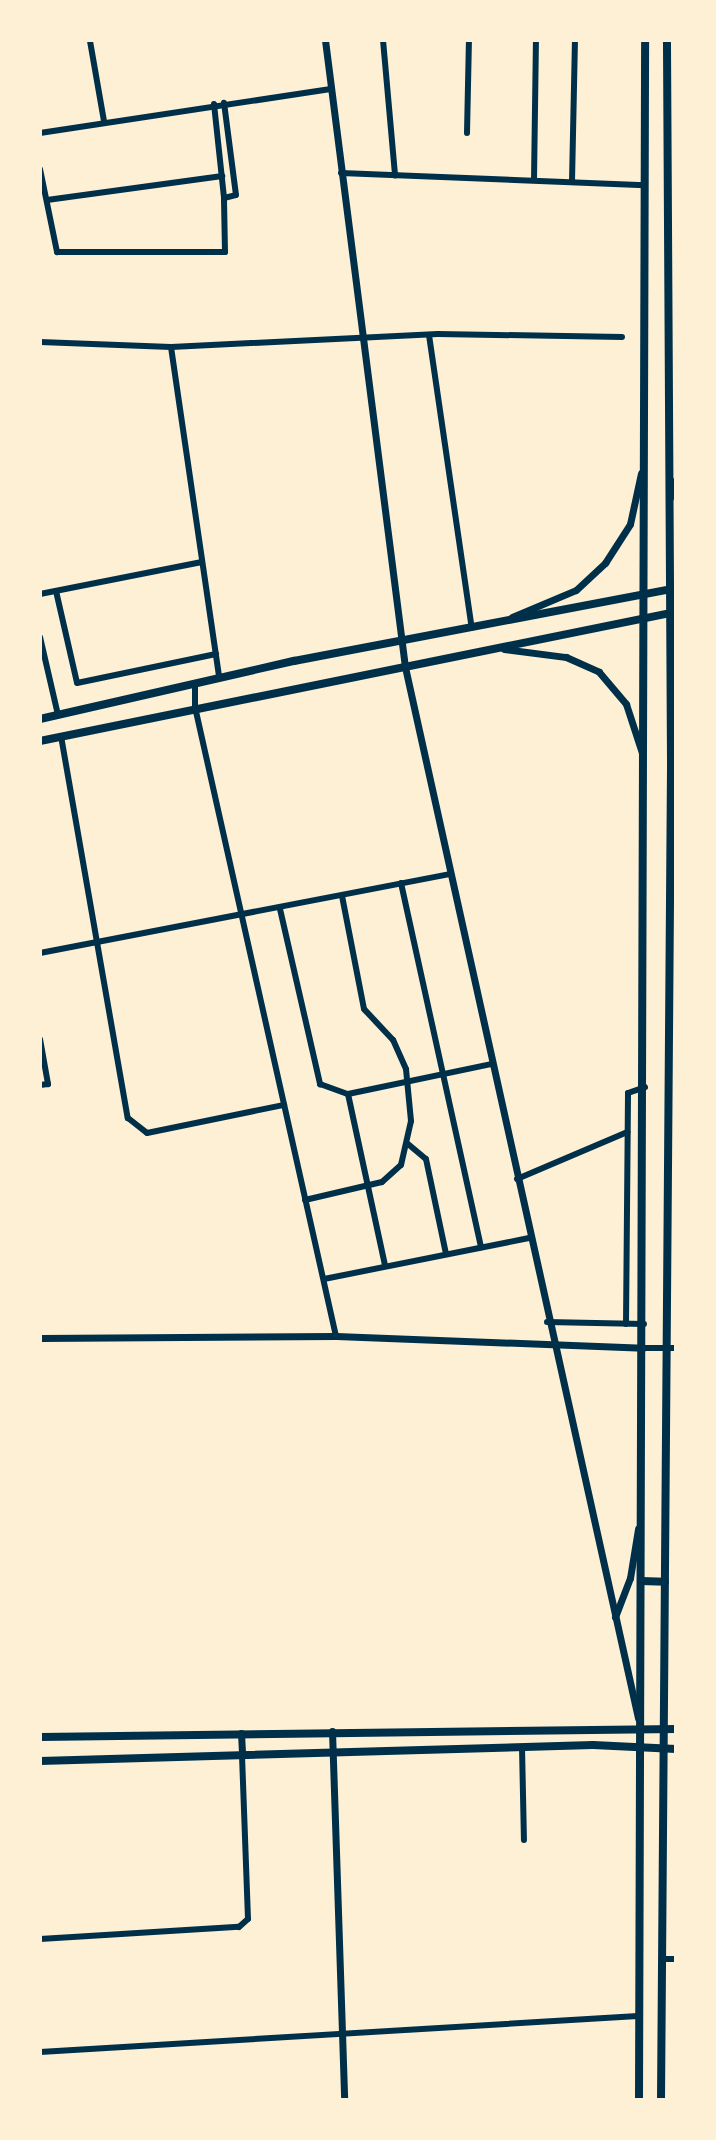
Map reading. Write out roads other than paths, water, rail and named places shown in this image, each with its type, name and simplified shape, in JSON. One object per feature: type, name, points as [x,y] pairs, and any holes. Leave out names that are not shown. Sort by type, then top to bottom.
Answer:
[{"type":"main road","points":[[639,2100],[646,766],[645,40]]},
{"type":"main road","points":[[661,2100],[666,1729],[665,1348],[671,1226],[672,589],[666,458],[667,40]]},
{"type":"main road","points":[[40,719],[219,677],[672,589]]},
{"type":"main road","points":[[40,741],[672,612]]},
{"type":"main road","points":[[641,1581],[665,1582]]},
{"type":"main road","points":[[40,1737],[676,1729]]},
{"type":"main road","points":[[40,1761],[522,1747],[676,1749]]},
{"type":"street","points":[[325,40],[360,341],[405,667],[552,1345],[640,1728]]},
{"type":"street","points":[[383,40],[395,175]]},
{"type":"street","points":[[467,133],[469,40]]},
{"type":"street","points":[[534,180],[536,40]]},
{"type":"street","points":[[572,182],[575,40]]},
{"type":"street","points":[[90,41],[104,121]]},
{"type":"street","points":[[40,133],[214,104],[331,89]]},
{"type":"street","points":[[224,103],[236,195],[224,198]]},
{"type":"street","points":[[40,169],[57,252],[225,252],[224,198],[214,104]]},
{"type":"street","points":[[341,173],[645,185]]},
{"type":"street","points":[[47,200],[222,176]]},
{"type":"street","points":[[665,332],[676,331]]},
{"type":"street","points":[[429,335],[472,629]]},
{"type":"street","points":[[40,342],[171,347],[360,341],[429,335],[622,337]]},
{"type":"street","points":[[171,347],[219,677]]},
{"type":"street","points":[[666,458],[676,498]]},
{"type":"street","points":[[494,624],[576,590],[605,563],[630,524],[645,459]]},
{"type":"street","points":[[40,594],[202,562]]},
{"type":"street","points":[[56,591],[77,683],[216,654]]},
{"type":"street","points":[[40,637],[58,715]]},
{"type":"street","points":[[498,648],[566,657],[599,672],[626,704],[646,766]]},
{"type":"street","points":[[195,683],[195,707],[336,1336]]},
{"type":"street","points":[[671,762],[676,733]]},
{"type":"street","points":[[61,736],[134,1127],[147,1133],[284,1105]]},
{"type":"street","points":[[40,953],[242,917],[449,874]]},
{"type":"street","points":[[401,883],[481,1247]]},
{"type":"street","points":[[305,1200],[382,1182],[401,1165],[408,1144],[408,1081],[393,1040],[364,1009],[342,896]]},
{"type":"street","points":[[280,909],[320,1084],[348,1094],[491,1064]]},
{"type":"street","points":[[40,1039],[48,1084],[40,1085]]},
{"type":"street","points":[[626,1324],[628,1093],[645,1087]]},
{"type":"street","points":[[348,1094],[385,1265]]},
{"type":"street","points":[[516,1179],[627,1132]]},
{"type":"street","points":[[408,1144],[426,1159],[446,1254]]},
{"type":"street","points":[[324,1279],[529,1238]]},
{"type":"street","points":[[547,1322],[644,1324]]},
{"type":"street","points":[[40,1338],[336,1336],[676,1348]]},
{"type":"street","points":[[615,1618],[630,1578],[641,1507]]},
{"type":"street","points":[[665,1512],[676,1513]]},
{"type":"street","points":[[332,1731],[344,2100]]},
{"type":"street","points":[[40,1939],[239,1927],[248,1919],[241,1733]]},
{"type":"street","points":[[522,1747],[524,1840]]},
{"type":"street","points":[[663,1959],[676,1959]]},
{"type":"street","points":[[40,2052],[638,2016]]}]
